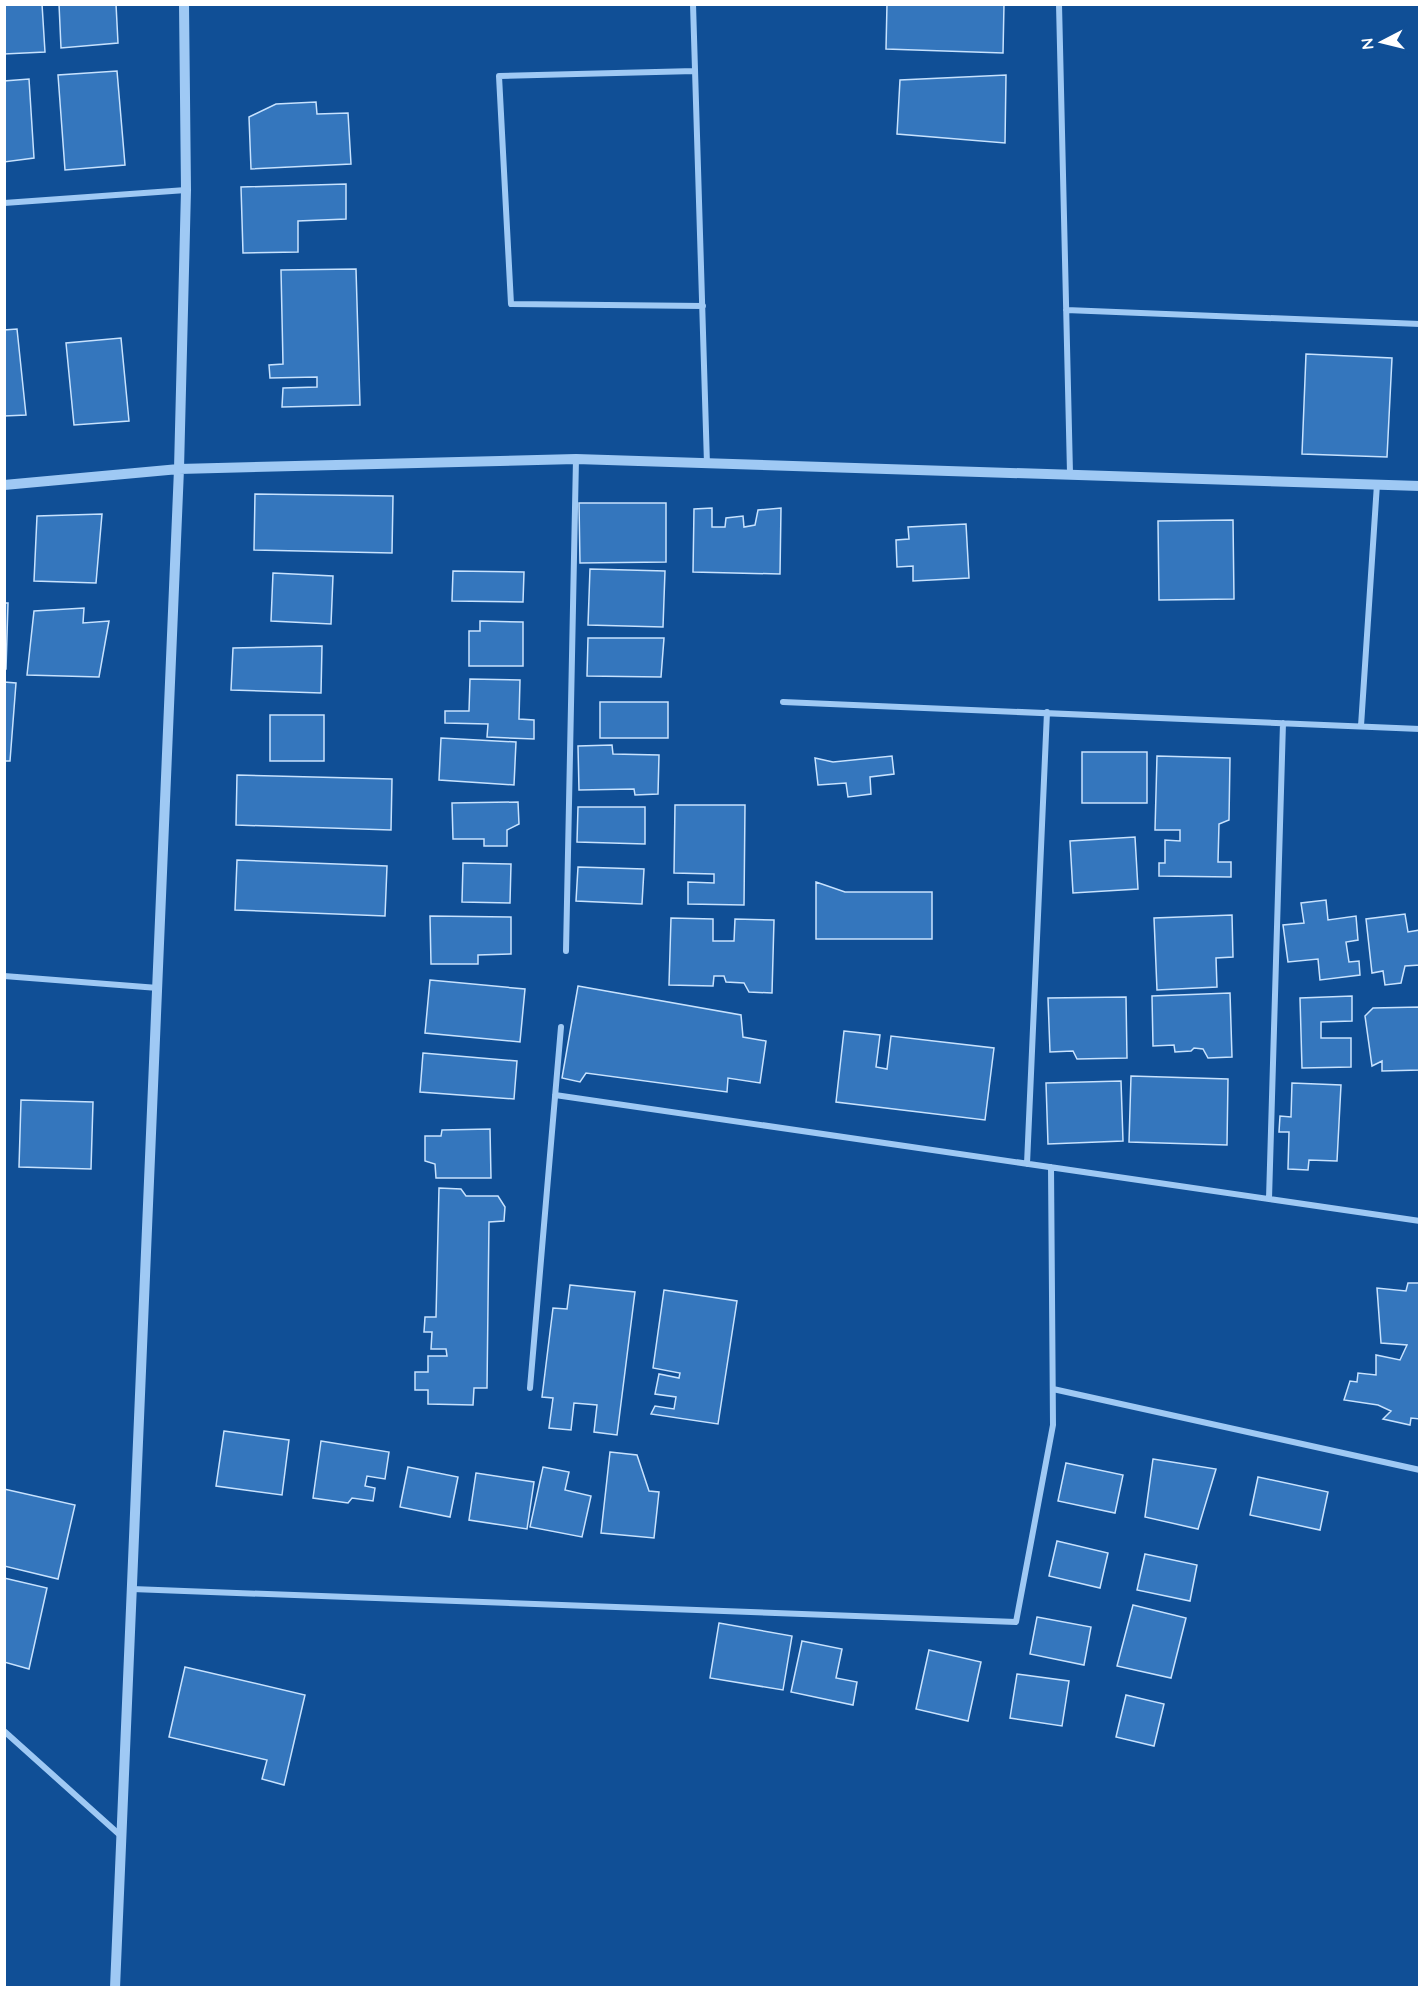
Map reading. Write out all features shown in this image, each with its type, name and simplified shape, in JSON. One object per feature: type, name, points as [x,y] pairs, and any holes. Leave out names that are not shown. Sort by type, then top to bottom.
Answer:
[{"type":"street","points":[[115,1988],[179,469],[186,190],[184,4]]},
{"type":"street","points":[[693,4],[707,464]]},
{"type":"street","points":[[1059,4],[1070,474]]},
{"type":"street","points":[[696,71],[499,76],[511,304],[703,306]]},
{"type":"street","points":[[4,203],[186,190]]},
{"type":"street","points":[[1066,310],[1419,324]]},
{"type":"street","points":[[566,951],[576,459]]},
{"type":"street","points":[[4,485],[179,469],[576,459],[1419,486]]},
{"type":"street","points":[[1361,726],[1377,484]]},
{"type":"street","points":[[783,702],[1419,729]]},
{"type":"street","points":[[1027,1164],[1047,712]]},
{"type":"street","points":[[1269,1199],[1283,723]]},
{"type":"street","points":[[4,976],[158,988]]},
{"type":"street","points":[[530,1388],[561,1027]]},
{"type":"street","points":[[555,1095],[1419,1221]]},
{"type":"street","points":[[132,1589],[1016,1622],[1053,1425],[1051,1167]]},
{"type":"street","points":[[1053,1389],[1419,1470]]},
{"type":"street","points":[[4,1731],[122,1836]]},
{"type":"building","points":[[4,4],[42,4],[45,52],[4,54]]},
{"type":"building","points":[[59,4],[116,4],[118,43],[61,48]]},
{"type":"building","points":[[887,4],[1004,4],[1003,53],[886,49]]},
{"type":"building","points":[[117,71],[125,165],[65,170],[58,75]]},
{"type":"building","points":[[1006,75],[1005,143],[897,134],[900,80]]},
{"type":"building","points":[[29,79],[34,158],[4,162],[4,81]]},
{"type":"building","points":[[316,102],[317,114],[348,113],[351,164],[251,169],[249,117],[276,104]]},
{"type":"building","points":[[346,184],[346,219],[298,221],[298,252],[243,253],[241,187]]},
{"type":"building","points":[[356,269],[360,405],[282,407],[283,388],[317,387],[317,377],[270,378],[269,365],[283,364],[281,270]]},
{"type":"building","points":[[17,329],[26,415],[4,416],[4,330]]},
{"type":"building","points":[[121,338],[129,421],[74,425],[66,343]]},
{"type":"building","points":[[1306,354],[1392,358],[1387,457],[1302,454]]},
{"type":"building","points":[[255,494],[393,496],[392,553],[254,550]]},
{"type":"building","points":[[579,503],[666,503],[666,562],[580,563]]},
{"type":"building","points":[[712,508],[712,527],[725,527],[726,518],[743,516],[744,527],[755,525],[758,510],[781,508],[780,574],[693,572],[694,509]]},
{"type":"building","points":[[102,514],[96,583],[34,581],[37,516]]},
{"type":"building","points":[[1233,520],[1234,599],[1159,600],[1158,521]]},
{"type":"building","points":[[966,524],[969,578],[913,581],[913,566],[897,567],[896,540],[909,539],[908,527]]},
{"type":"building","points":[[590,569],[665,571],[663,627],[588,625]]},
{"type":"building","points":[[453,571],[524,572],[523,602],[452,601]]},
{"type":"building","points":[[273,573],[333,576],[331,624],[271,621]]},
{"type":"building","points":[[4,603],[8,603],[6,669],[4,669]]},
{"type":"building","points":[[84,608],[83,623],[109,621],[99,677],[27,675],[34,611]]},
{"type":"building","points":[[480,621],[523,622],[523,666],[469,666],[469,631],[480,631]]},
{"type":"building","points":[[588,638],[664,638],[661,677],[587,676]]},
{"type":"building","points":[[322,646],[321,693],[231,690],[233,648]]},
{"type":"building","points":[[470,679],[520,680],[519,719],[534,720],[534,739],[487,737],[488,724],[445,723],[445,711],[469,711]]},
{"type":"building","points":[[4,682],[16,683],[10,761],[4,761]]},
{"type":"building","points":[[600,702],[668,702],[668,738],[600,738]]},
{"type":"building","points":[[270,715],[324,715],[324,761],[270,761]]},
{"type":"building","points":[[441,738],[516,742],[514,785],[439,780]]},
{"type":"building","points":[[612,745],[613,754],[659,755],[658,794],[635,795],[634,789],[579,790],[578,746]]},
{"type":"building","points":[[1082,752],[1147,752],[1147,803],[1082,803]]},
{"type":"building","points":[[892,756],[894,774],[870,777],[871,794],[848,797],[846,783],[818,785],[815,758],[833,762]]},
{"type":"building","points":[[1157,756],[1230,758],[1229,820],[1219,824],[1218,862],[1231,862],[1231,877],[1159,876],[1159,863],[1165,863],[1165,840],[1180,841],[1180,830],[1155,830]]},
{"type":"building","points":[[237,775],[392,779],[391,830],[236,825]]},
{"type":"building","points":[[518,802],[519,824],[507,830],[507,846],[484,846],[484,839],[453,839],[452,803]]},
{"type":"building","points":[[675,805],[745,805],[744,905],[688,904],[688,882],[714,883],[714,874],[674,873]]},
{"type":"building","points":[[578,807],[645,807],[645,844],[577,842]]},
{"type":"building","points":[[1135,837],[1138,889],[1073,893],[1070,841]]},
{"type":"building","points":[[237,860],[387,866],[385,916],[235,910]]},
{"type":"building","points":[[463,863],[511,864],[510,903],[462,902]]},
{"type":"building","points":[[578,867],[644,869],[642,904],[576,901]]},
{"type":"building","points":[[816,882],[845,892],[932,892],[932,939],[816,939]]},
{"type":"building","points":[[1326,900],[1328,920],[1356,916],[1358,940],[1346,942],[1349,962],[1359,961],[1360,975],[1320,980],[1318,959],[1288,962],[1283,925],[1304,923],[1301,903]]},
{"type":"building","points":[[1405,914],[1408,932],[1420,930],[1420,965],[1405,966],[1401,983],[1385,985],[1383,971],[1372,973],[1366,919]]},
{"type":"building","points":[[1232,915],[1233,957],[1216,958],[1217,987],[1157,990],[1154,918]]},
{"type":"building","points":[[430,916],[511,917],[511,954],[478,955],[478,964],[431,964]]},
{"type":"building","points":[[671,918],[713,919],[713,941],[734,941],[735,919],[774,920],[772,993],[749,992],[744,983],[726,982],[724,976],[714,976],[713,986],[669,985]]},
{"type":"building","points":[[430,980],[525,989],[520,1042],[425,1033]]},
{"type":"building","points":[[578,986],[741,1015],[743,1037],[766,1041],[760,1083],[728,1078],[727,1092],[586,1073],[580,1082],[562,1078]]},
{"type":"building","points":[[1230,993],[1232,1057],[1208,1058],[1203,1049],[1194,1048],[1191,1051],[1175,1052],[1174,1045],[1153,1046],[1152,996]]},
{"type":"building","points":[[1352,996],[1352,1021],[1321,1022],[1321,1038],[1351,1038],[1351,1067],[1302,1068],[1300,998]]},
{"type":"building","points":[[1126,997],[1127,1058],[1077,1059],[1073,1051],[1050,1052],[1048,998]]},
{"type":"building","points":[[1420,1007],[1420,1070],[1382,1071],[1382,1061],[1372,1066],[1365,1016],[1373,1008]]},
{"type":"building","points":[[844,1031],[880,1035],[876,1067],[887,1069],[891,1036],[994,1048],[985,1120],[836,1102]]},
{"type":"building","points":[[423,1053],[517,1061],[514,1099],[420,1092]]},
{"type":"building","points":[[1131,1076],[1228,1079],[1227,1145],[1129,1142]]},
{"type":"building","points":[[1121,1081],[1123,1141],[1048,1144],[1046,1083]]},
{"type":"building","points":[[1292,1083],[1341,1085],[1337,1161],[1309,1160],[1308,1170],[1288,1169],[1289,1132],[1279,1132],[1280,1116],[1291,1117]]},
{"type":"building","points":[[21,1100],[93,1102],[91,1169],[19,1167]]},
{"type":"building","points":[[490,1129],[491,1178],[436,1178],[435,1164],[425,1161],[425,1136],[441,1136],[442,1130]]},
{"type":"building","points":[[439,1188],[461,1189],[466,1196],[498,1196],[505,1207],[504,1221],[489,1222],[487,1388],[474,1388],[473,1405],[428,1404],[428,1390],[415,1390],[415,1372],[428,1372],[428,1356],[447,1356],[446,1349],[431,1349],[432,1332],[424,1332],[425,1317],[436,1317]]},
{"type":"building","points":[[1408,1283],[1420,1283],[1420,1419],[1411,1418],[1410,1425],[1383,1419],[1391,1411],[1378,1405],[1344,1400],[1350,1381],[1357,1382],[1358,1373],[1376,1375],[1376,1355],[1400,1360],[1407,1345],[1381,1343],[1377,1288],[1406,1291]]},
{"type":"building","points":[[570,1285],[635,1292],[617,1435],[594,1432],[597,1405],[574,1403],[571,1430],[549,1428],[553,1398],[542,1397],[553,1308],[567,1309]]},
{"type":"building","points":[[664,1290],[737,1301],[718,1424],[651,1414],[655,1406],[674,1409],[676,1397],[655,1394],[659,1374],[679,1378],[680,1373],[653,1368]]},
{"type":"building","points":[[224,1431],[289,1440],[282,1495],[216,1486]]},
{"type":"building","points":[[321,1441],[389,1452],[385,1479],[367,1476],[365,1486],[375,1488],[373,1501],[352,1498],[348,1503],[313,1498]]},
{"type":"building","points":[[610,1452],[637,1455],[649,1491],[659,1492],[654,1538],[601,1533]]},
{"type":"building","points":[[1153,1459],[1216,1469],[1198,1529],[1145,1517]]},
{"type":"building","points":[[1066,1463],[1123,1475],[1115,1513],[1058,1501]]},
{"type":"building","points":[[408,1467],[458,1477],[450,1517],[400,1507]]},
{"type":"building","points":[[543,1467],[569,1472],[565,1490],[591,1496],[582,1537],[530,1527]]},
{"type":"building","points":[[476,1473],[534,1482],[527,1529],[469,1520]]},
{"type":"building","points":[[1258,1477],[1328,1492],[1320,1530],[1250,1515]]},
{"type":"building","points":[[4,1489],[75,1505],[58,1579],[4,1566]]},
{"type":"building","points":[[1057,1541],[1108,1553],[1100,1588],[1049,1576]]},
{"type":"building","points":[[1145,1554],[1197,1565],[1190,1601],[1137,1590]]},
{"type":"building","points":[[4,1578],[47,1588],[29,1669],[4,1662]]},
{"type":"building","points":[[1133,1605],[1186,1618],[1171,1678],[1117,1666]]},
{"type":"building","points":[[1037,1617],[1091,1627],[1084,1665],[1030,1654]]},
{"type":"building","points":[[719,1623],[792,1636],[783,1690],[710,1678]]},
{"type":"building","points":[[802,1641],[842,1649],[836,1678],[857,1682],[853,1705],[791,1692]]},
{"type":"building","points":[[929,1650],[981,1662],[968,1721],[916,1709]]},
{"type":"building","points":[[185,1667],[305,1695],[284,1785],[262,1779],[267,1760],[169,1737]]},
{"type":"building","points":[[1017,1674],[1069,1681],[1062,1726],[1010,1718]]},
{"type":"building","points":[[1126,1695],[1164,1704],[1154,1746],[1116,1737]]}]
